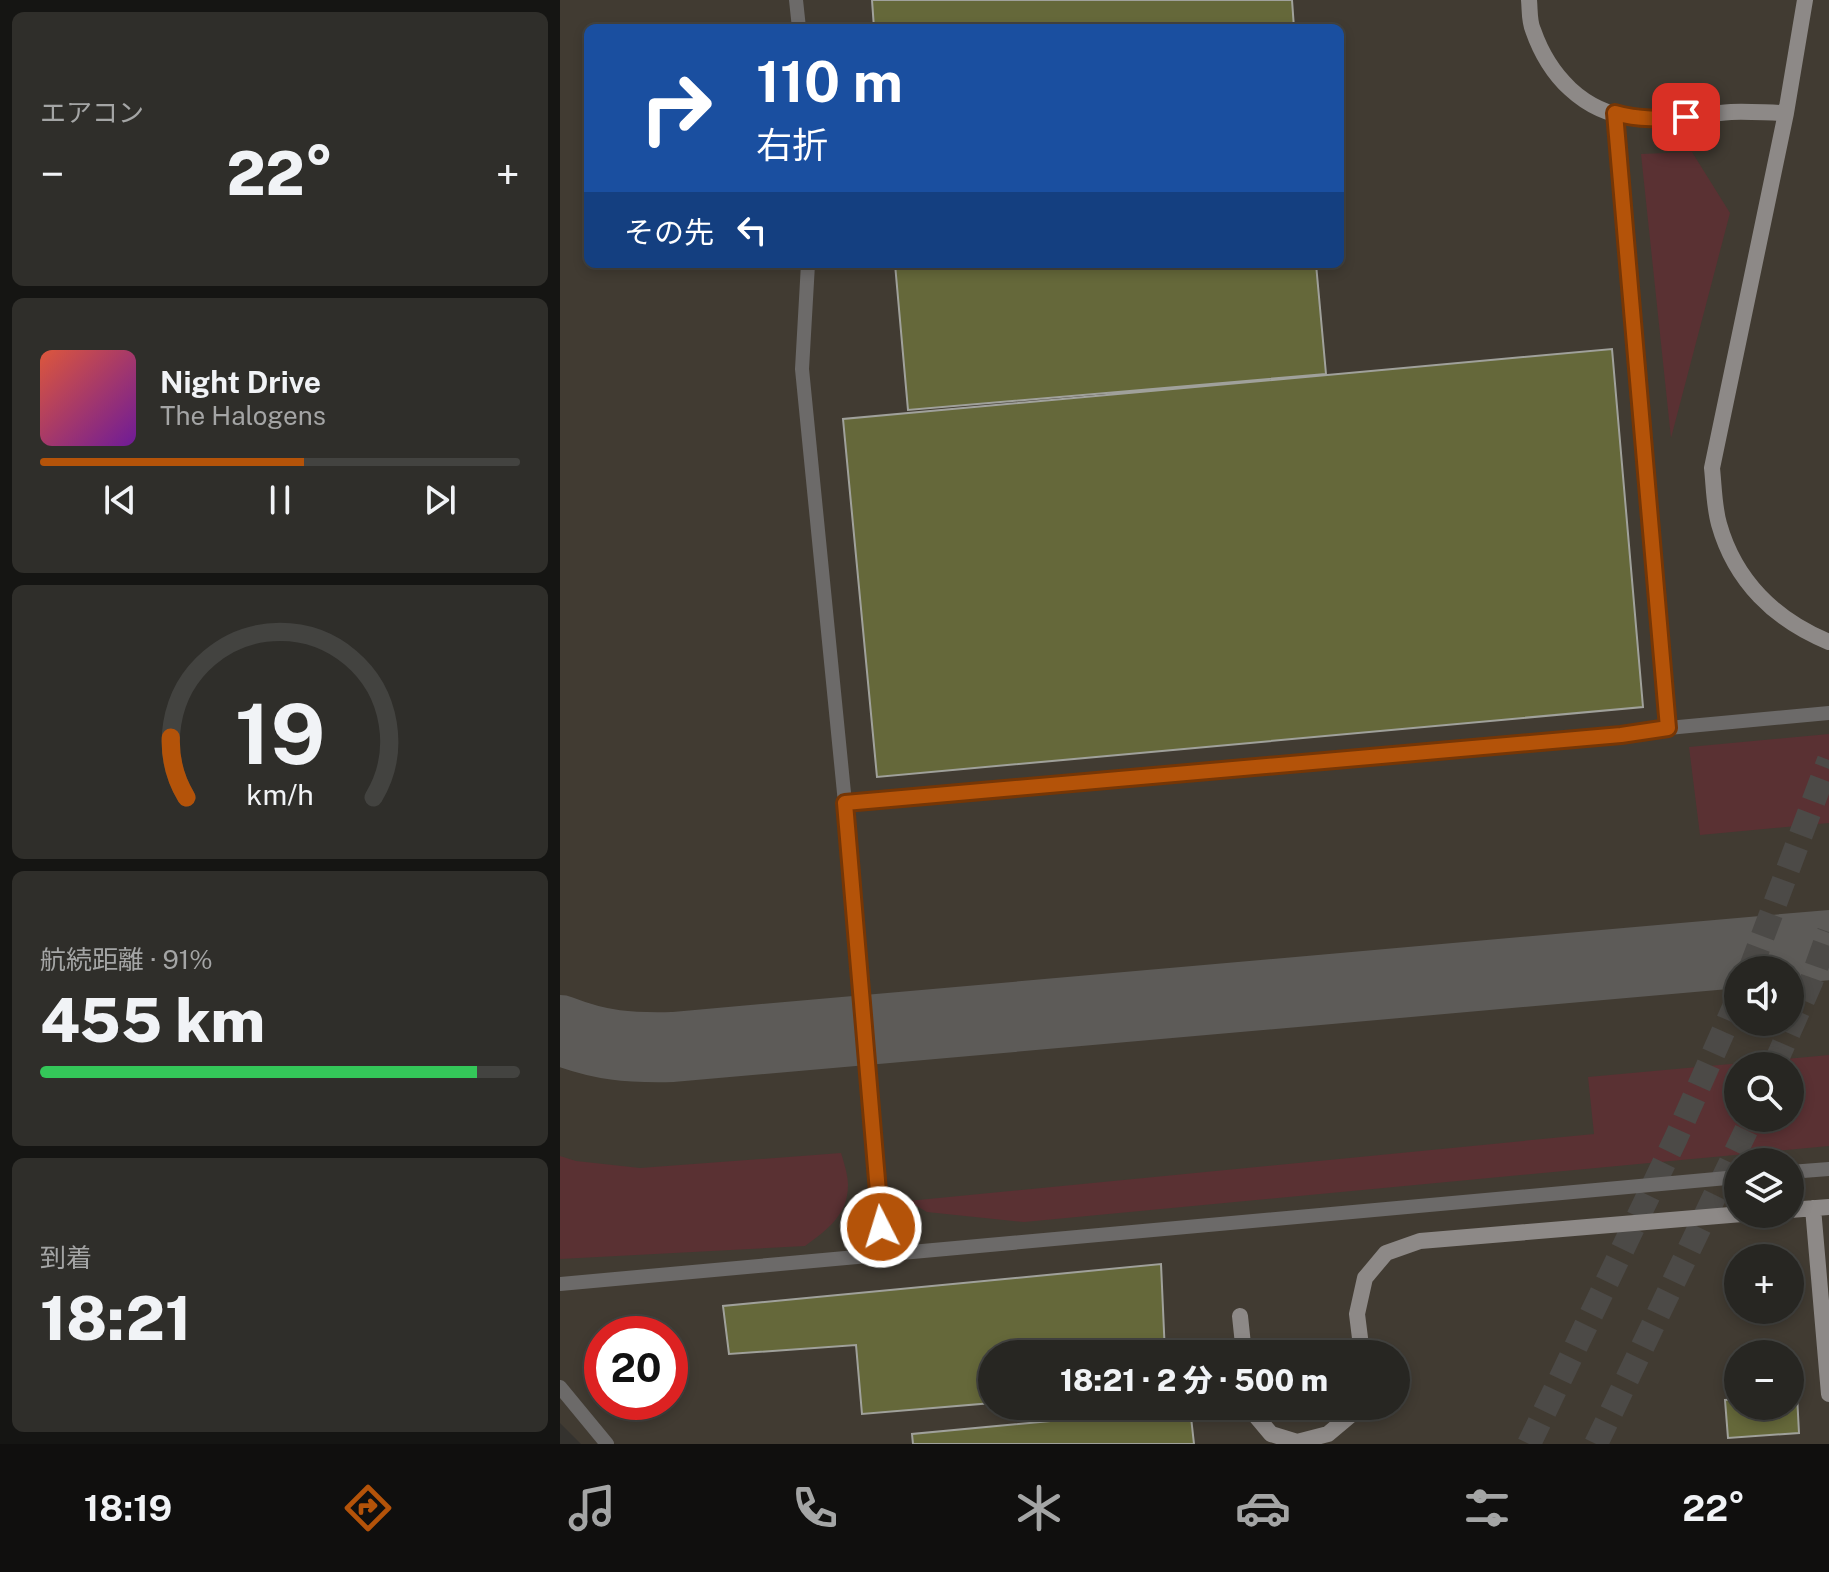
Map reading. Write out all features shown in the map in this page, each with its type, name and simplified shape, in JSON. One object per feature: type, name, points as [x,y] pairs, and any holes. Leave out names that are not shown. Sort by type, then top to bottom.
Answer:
[{"type":"street","points":[[1529,0],[1531,28],[1561,82],[1604,110],[1632,118],[1663,119],[1733,112],[1786,113]]},
{"type":"street","points":[[1805,0],[1786,113],[1712,468],[1718,522],[1737,567],[1754,591],[1781,616],[1800,630],[1829,642]]},
{"type":"street","points":[[1615,113],[1668,728]]},
{"type":"street","points":[[1821,1207],[1829,1394]]},
{"type":"street","points":[[1360,1340],[1357,1314],[1365,1278],[1386,1253],[1420,1241],[1724,1216]]},
{"type":"street","points":[[1240,1316],[1243,1340]]},
{"type":"street","points":[[1257,1420],[1269,1439],[1297,1442],[1328,1434],[1345,1420]]},
{"type":"lane","points":[[796,0],[799,24]]},
{"type":"lane","points":[[808,268],[802,369],[845,803],[883,1255]]},
{"type":"lane","points":[[845,803],[1621,735],[1829,713]]},
{"type":"lane","points":[[1804,1171],[1829,1169]]},
{"type":"lane","points":[[560,1284],[1724,1178]]},
{"type":"lane","points":[[560,1387],[607,1444]]},
{"type":"shaded area","points":[[560,0],[1829,0],[1829,1444],[581,1444],[560,1423]]},
{"type":"shaded area","points":[[1692,152],[1730,213],[1671,438],[1641,154]]},
{"type":"shaded area","points":[[1829,734],[1829,823],[1700,835],[1689,747]]},
{"type":"shaded area","points":[[1829,1055],[1829,1146],[1724,1148],[1724,1156],[1024,1222],[927,1212],[908,1201],[1594,1134],[1588,1077],[1724,1065],[1724,1132],[1804,1132],[1804,1057]]},
{"type":"shaded area","points":[[841,1153],[848,1181],[844,1205],[835,1221],[805,1246],[560,1259],[560,1156],[576,1161],[640,1168]]},
{"type":"building","points":[[872,0],[1292,0],[1294,24],[874,24]]},
{"type":"building","points":[[895,268],[1316,268],[1326,374],[908,410]]},
{"type":"building","points":[[1612,349],[1643,707],[877,777],[843,419]]},
{"type":"building","points":[[1161,1264],[1164,1340],[978,1340],[978,1404],[862,1414],[856,1345],[729,1354],[723,1306]]},
{"type":"building","points":[[1062,1420],[1191,1420],[1194,1444],[913,1444],[912,1434]]},
{"type":"building","points":[[1727,1420],[1798,1420],[1799,1433],[1728,1438]]},
{"type":"taxiway","points":[[560,1030],[615,1045],[673,1047],[1829,945]]},
{"type":"tunnel","points":[[1755,956],[1829,760]]},
{"type":"tunnel","points":[[1780,1052],[1829,932]]},
{"type":"tunnel","points":[[1529,1444],[1676,1138],[1724,1030]]},
{"type":"tunnel","points":[[1596,1444],[1745,1132]]},
{"type":"route","points":[[881,1227],[845,803],[1621,735],[1668,728],[1615,113],[1632,118],[1686,117]]}]
